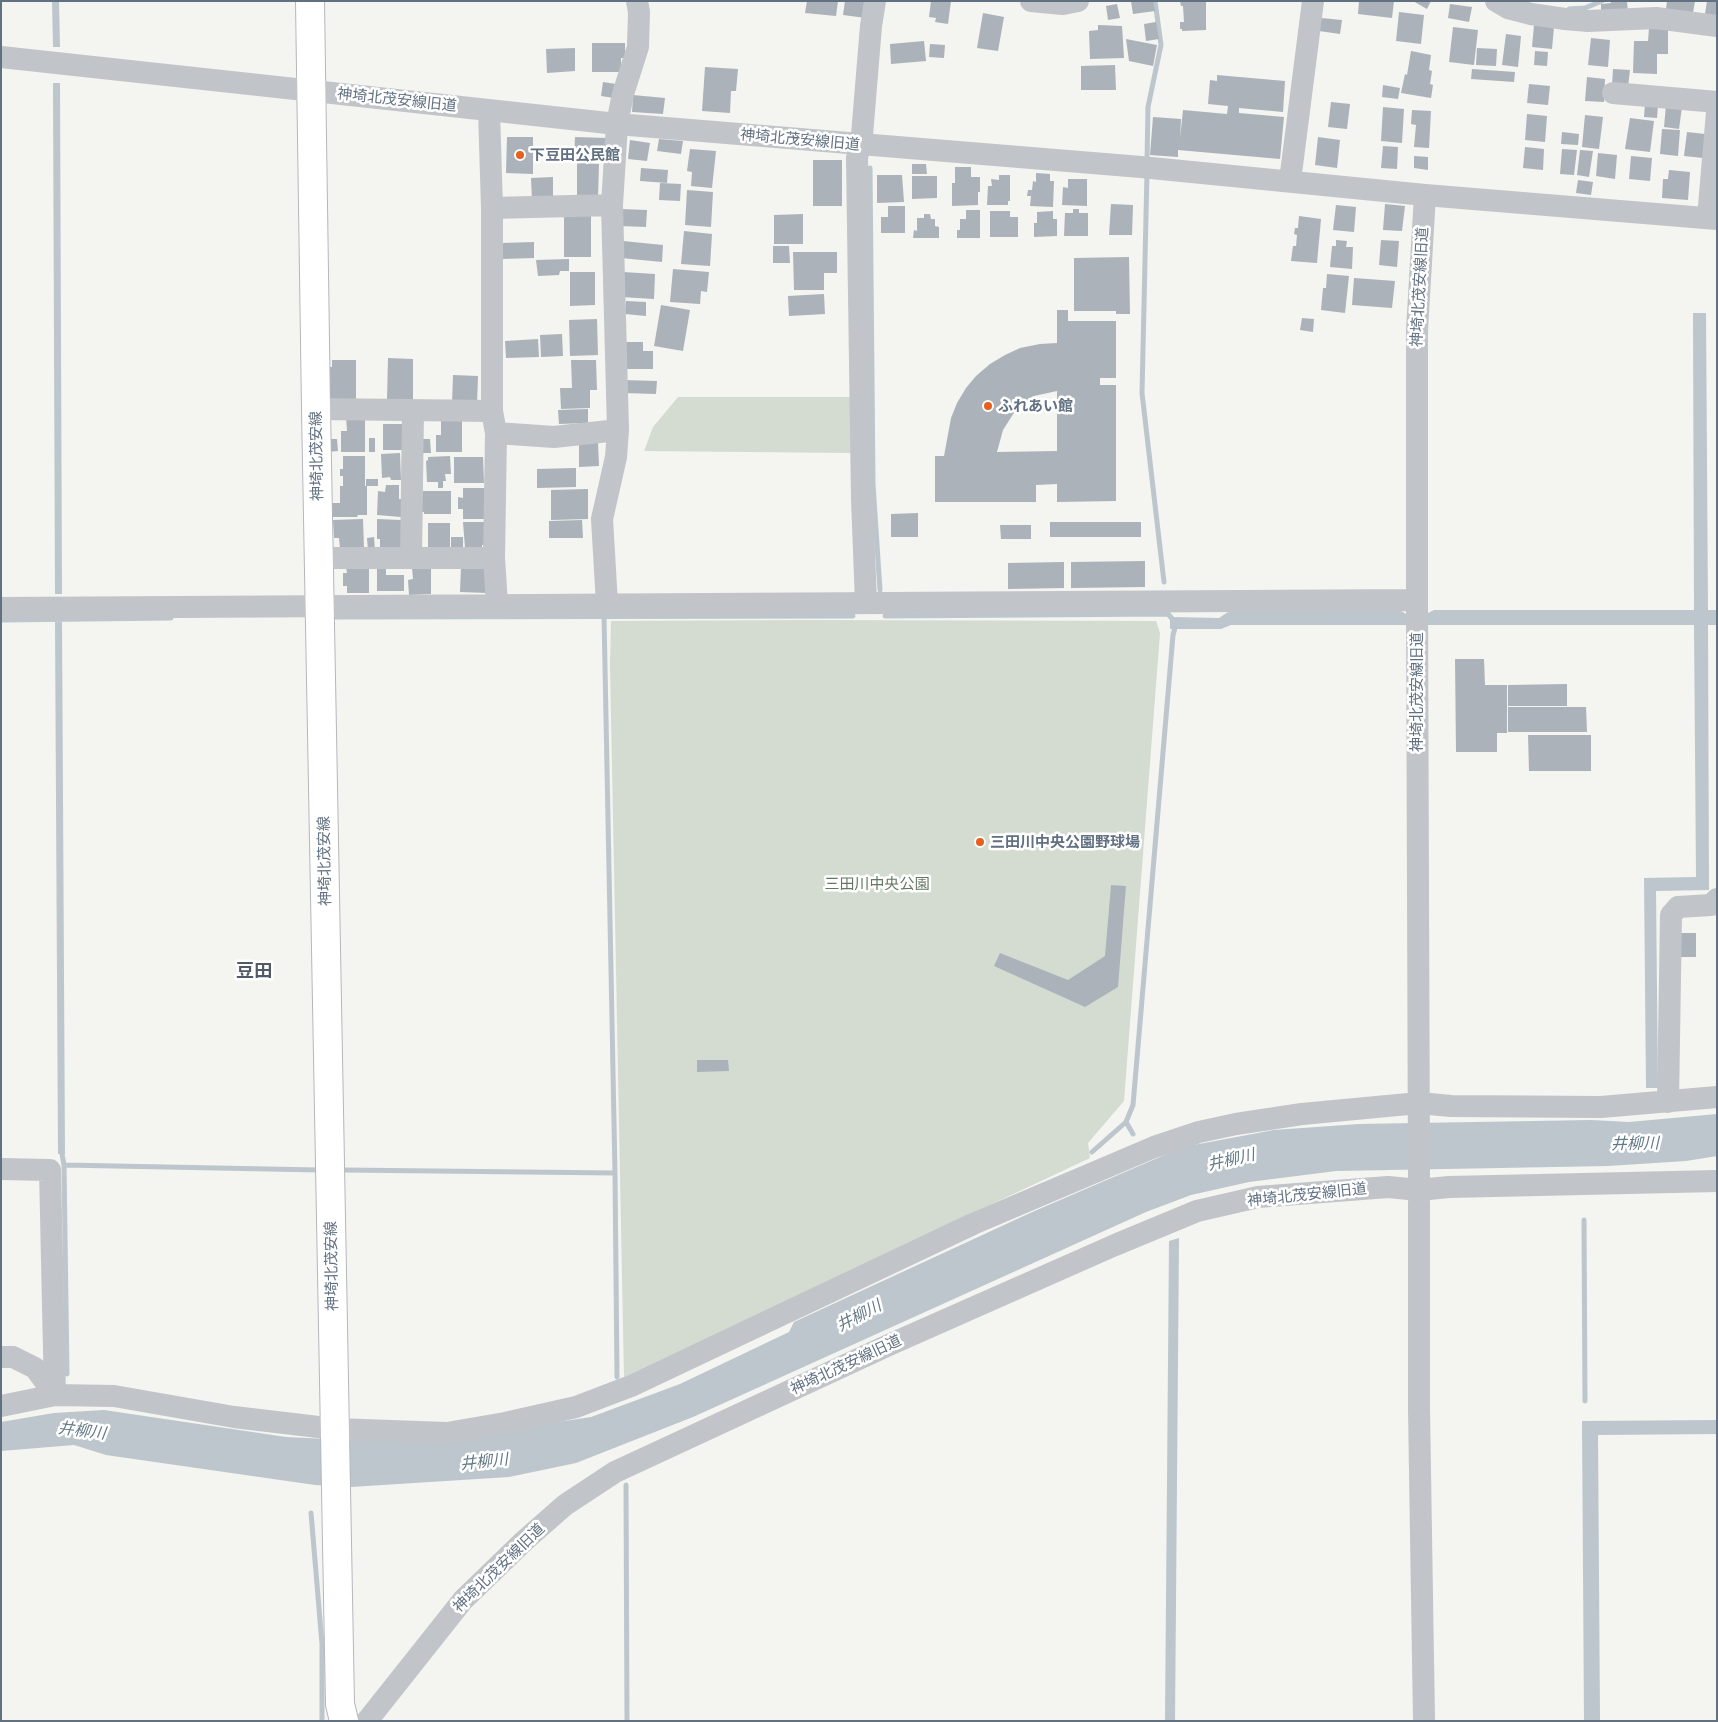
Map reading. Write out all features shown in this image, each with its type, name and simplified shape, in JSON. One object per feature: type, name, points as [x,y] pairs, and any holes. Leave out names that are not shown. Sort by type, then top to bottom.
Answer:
[{"type":"main road","name":"神埼北茂安線","points":[[310,1],[340,1704],[344,1721]]},
{"type":"street","points":[[607,604],[602,519],[616,457],[618,430],[612,205],[617,124],[638,47],[639,12],[637,1]]},
{"type":"street","points":[[866,603],[862,499],[857,158],[862,135],[871,26],[875,1]]},
{"type":"street","points":[[1031,1],[1062,4],[1078,1]]},
{"type":"street","points":[[1290,181],[1313,1]]},
{"type":"street","points":[[1496,1],[1508,8],[1530,14],[1565,19],[1588,21],[1656,18],[1717,26]]},
{"type":"street","name":"神埼北茂安線旧道","points":[[1,57],[617,124],[1712,219]]},
{"type":"street","points":[[1613,93],[1717,102]]},
{"type":"street","points":[[489,111],[492,208],[492,411],[496,433],[494,558],[497,604]]},
{"type":"street","points":[[1712,219],[1716,127]]},
{"type":"street","name":"神埼北茂安線旧道","points":[[1419,1183],[1417,330],[1425,194]]},
{"type":"street","points":[[492,208],[612,205]]},
{"type":"street","points":[[316,409],[492,411]]},
{"type":"street","points":[[411,558],[413,410]]},
{"type":"street","points":[[496,433],[554,437],[618,430]]},
{"type":"street","points":[[320,558],[494,558]]},
{"type":"street","points":[[1,608],[866,603],[1417,613]]},
{"type":"street","points":[[1668,1102],[1671,915],[1678,907],[1711,905],[1717,899]]},
{"type":"street","points":[[1,1406],[55,1395],[114,1396],[234,1417],[335,1429],[448,1432],[505,1423],[576,1407],[632,1386],[973,1224],[1154,1147],[1200,1132],[1236,1124],[1302,1114],[1451,1106],[1601,1107],[1717,1097]]},
{"type":"street","points":[[1,1169],[50,1170],[55,1395]]},
{"type":"street","name":"神埼北茂安線旧道","points":[[367,1721],[463,1600],[524,1541],[565,1505],[614,1472],[936,1324],[1115,1244],[1196,1211],[1258,1197],[1419,1183],[1449,1187],[1717,1181]]},
{"type":"street","points":[[1419,1183],[1419,1409],[1424,1721]]},
{"type":"street","points":[[1,1357],[13,1357],[35,1368],[55,1395]]},
{"type":"green space","points":[[678,397],[851,397],[852,453],[644,451],[653,427]]},
{"type":"green space","name":"三田川中央公園","points":[[611,621],[1156,621],[1160,633],[1124,1101],[1088,1143],[1090,1158],[624,1377],[610,664]]},
{"type":"water","points":[[52,1],[59,1],[60,47],[53,47]]},
{"type":"water","points":[[53,83],[60,83],[62,594],[55,594]]},
{"type":"water","points":[[1693,313],[1706,313],[1708,610],[1717,610],[1717,625],[1708,625],[1709,890],[1656,891],[1658,1088],[1646,1088],[1644,878],[1696,877],[1694,625],[1231,625],[1221,629],[1170,629],[1170,617],[1219,618],[1231,610],[1399,610],[1408,615],[1424,615],[1434,610],[1694,610]]},
{"type":"water","points":[[55,622],[62,622],[65,1154],[58,1154]]},
{"type":"water","name":"井柳川","points":[[1717,1114],[1717,1156],[1686,1161],[1608,1166],[1336,1171],[1249,1182],[1191,1195],[1146,1212],[693,1417],[576,1463],[509,1477],[351,1487],[315,1485],[106,1455],[74,1445],[1,1451],[1,1422],[54,1413],[104,1410],[286,1437],[348,1440],[438,1440],[591,1417],[680,1384],[789,1332],[794,1322],[1030,1213],[1183,1147],[1274,1130],[1359,1124],[1591,1120],[1629,1122]]},
{"type":"water","points":[[1179,1238],[1175,1721],[1165,1721],[1169,1241]]},
{"type":"water","points":[[1717,1420],[1717,1434],[1598,1435],[1600,1721],[1584,1721],[1582,1421]]},
{"type":"building","points":[[807,1],[838,1],[836,16],[805,13]]},
{"type":"building","points":[[845,1],[868,1],[866,18],[843,15]]},
{"type":"building","points":[[931,1],[951,1],[948,24],[935,22],[936,18],[929,17]]},
{"type":"building","points":[[1131,1],[1153,1],[1155,11],[1133,14]]},
{"type":"building","points":[[1180,1],[1206,1],[1206,30],[1182,31],[1180,29],[1180,22],[1184,22],[1183,6],[1181,6]]},
{"type":"building","points":[[1359,1],[1394,1],[1392,18],[1358,14]]},
{"type":"building","points":[[1413,1],[1431,1],[1427,9]]},
{"type":"building","points":[[1611,1],[1627,1],[1628,13],[1601,15],[1601,4],[1611,3]]},
{"type":"building","points":[[1667,1],[1695,1],[1693,13],[1666,9]]},
{"type":"building","points":[[1707,1],[1717,1],[1717,16],[1705,14]]},
{"type":"building","points":[[1117,4],[1120,18],[1108,20],[1106,6]]},
{"type":"building","points":[[1450,4],[1472,7],[1469,22],[1448,18]]},
{"type":"building","points":[[1399,12],[1424,15],[1421,44],[1396,41]]},
{"type":"building","points":[[983,13],[1004,17],[998,51],[977,48]]},
{"type":"building","points":[[1321,18],[1342,20],[1340,34],[1319,31]]},
{"type":"building","points":[[1156,22],[1159,39],[1146,41],[1144,24]]},
{"type":"building","points":[[1098,25],[1122,26],[1124,58],[1090,59],[1089,31],[1098,30]]},
{"type":"building","points":[[1534,25],[1554,27],[1552,49],[1532,47]]},
{"type":"building","points":[[1453,27],[1478,30],[1474,65],[1449,62]]},
{"type":"building","points":[[1649,28],[1668,29],[1668,54],[1657,54],[1657,74],[1633,73],[1634,41],[1648,41]]},
{"type":"building","points":[[1506,34],[1521,36],[1518,67],[1502,65]]},
{"type":"building","points":[[1591,38],[1610,40],[1608,67],[1588,65]]},
{"type":"building","points":[[1126,39],[1157,45],[1153,66],[1129,61]]},
{"type":"building","points":[[924,41],[926,61],[891,64],[890,44]]},
{"type":"building","points":[[592,43],[625,43],[625,58],[621,58],[621,72],[592,72]]},
{"type":"building","points":[[930,44],[945,45],[944,58],[929,57]]},
{"type":"building","points":[[575,48],[575,71],[547,73],[546,49]]},
{"type":"building","points":[[1477,48],[1497,49],[1496,66],[1476,65]]},
{"type":"building","points":[[1411,51],[1431,55],[1429,70],[1432,71],[1430,84],[1433,85],[1431,98],[1401,93],[1405,74],[1407,75]]},
{"type":"building","points":[[1535,51],[1548,52],[1547,66],[1534,65]]},
{"type":"building","points":[[1115,65],[1116,90],[1081,90],[1081,66]]},
{"type":"building","points":[[705,67],[738,69],[736,91],[731,91],[730,113],[702,111]]},
{"type":"building","points":[[1472,69],[1515,72],[1514,82],[1471,79]]},
{"type":"building","points":[[1613,69],[1630,70],[1628,87],[1612,86]]},
{"type":"building","points":[[1217,75],[1285,81],[1283,112],[1239,108],[1239,113],[1284,117],[1280,159],[1178,150],[1178,157],[1150,155],[1153,117],[1181,119],[1180,138],[1183,110],[1227,114],[1228,106],[1208,104],[1210,80],[1217,81]]},
{"type":"building","points":[[1587,77],[1605,79],[1604,102],[1585,101]]},
{"type":"building","points":[[603,82],[616,84],[614,98],[601,96]]},
{"type":"building","points":[[1529,84],[1550,86],[1548,105],[1527,103]]},
{"type":"building","points":[[1383,85],[1400,88],[1398,99],[1382,97]]},
{"type":"building","points":[[633,95],[665,98],[663,114],[632,112]]},
{"type":"building","points":[[1331,102],[1350,104],[1347,129],[1328,127]]},
{"type":"building","points":[[1645,104],[1658,105],[1657,118],[1644,117]]},
{"type":"building","points":[[1666,105],[1682,107],[1679,129],[1664,127]]},
{"type":"building","points":[[1383,107],[1404,109],[1402,143],[1381,141]]},
{"type":"building","points":[[1412,110],[1431,111],[1429,148],[1414,147],[1416,125],[1411,124]]},
{"type":"building","points":[[1527,114],[1547,116],[1545,142],[1525,140]]},
{"type":"building","points":[[1585,115],[1603,117],[1599,149],[1582,147]]},
{"type":"building","points":[[1630,118],[1654,121],[1650,152],[1625,149]]},
{"type":"building","points":[[1662,129],[1680,130],[1678,156],[1660,154]]},
{"type":"building","points":[[1562,132],[1579,134],[1578,145],[1561,144]]},
{"type":"building","points":[[1687,132],[1705,134],[1703,158],[1684,156]]},
{"type":"building","name":"下豆田公民館","points":[[507,137],[533,137],[533,174],[506,173]]},
{"type":"building","points":[[575,137],[608,138],[608,161],[574,160]]},
{"type":"building","points":[[1318,137],[1340,140],[1337,168],[1315,165]]},
{"type":"building","points":[[659,139],[683,141],[681,154],[657,151]]},
{"type":"building","points":[[630,140],[650,143],[647,161],[628,159]]},
{"type":"building","points":[[1383,146],[1398,147],[1397,169],[1381,168]]},
{"type":"building","points":[[1525,147],[1544,149],[1543,170],[1523,168]]},
{"type":"building","points":[[690,149],[716,151],[712,188],[691,186],[692,172],[687,171]]},
{"type":"building","points":[[1562,149],[1577,150],[1574,175],[1560,174]]},
{"type":"building","points":[[1580,150],[1593,151],[1589,177],[1577,175]]},
{"type":"building","points":[[1598,153],[1617,155],[1615,179],[1596,176]]},
{"type":"building","points":[[1414,156],[1428,157],[1428,170],[1414,168]]},
{"type":"building","points":[[1631,156],[1652,158],[1650,181],[1629,179]]},
{"type":"building","points":[[813,160],[842,160],[842,206],[813,206]]},
{"type":"building","points":[[577,163],[599,164],[598,198],[577,198]]},
{"type":"building","points":[[912,164],[926,164],[927,174],[912,174]]},
{"type":"building","points":[[955,167],[971,167],[971,177],[980,177],[978,205],[952,206],[952,183],[955,183]]},
{"type":"building","points":[[641,168],[668,170],[667,183],[640,181]]},
{"type":"building","points":[[1669,170],[1690,172],[1688,200],[1662,198],[1663,179],[1668,179]]},
{"type":"building","points":[[1036,173],[1050,174],[1050,181],[1054,181],[1053,207],[1030,206],[1031,196],[1027,196],[1028,190],[1032,190],[1033,181],[1036,182]]},
{"type":"building","points":[[877,175],[902,175],[904,202],[877,203]]},
{"type":"building","points":[[999,175],[1010,175],[1010,201],[1008,201],[1008,205],[987,205],[988,186],[992,186],[991,179],[999,180]]},
{"type":"building","points":[[912,176],[937,176],[937,198],[912,199]]},
{"type":"building","points":[[553,177],[553,201],[532,201],[531,178]]},
{"type":"building","points":[[1068,179],[1087,179],[1087,206],[1062,205],[1063,187],[1068,188]]},
{"type":"building","points":[[1578,180],[1593,182],[1591,195],[1576,193]]},
{"type":"building","points":[[660,183],[681,184],[680,201],[659,200]]},
{"type":"building","points":[[687,190],[713,192],[711,227],[685,225]]},
{"type":"building","points":[[1111,204],[1133,205],[1132,235],[1109,235]]},
{"type":"building","points":[[1385,204],[1405,206],[1402,231],[1383,230]]},
{"type":"building","points":[[1336,205],[1356,207],[1354,232],[1333,230]]},
{"type":"building","points":[[888,206],[905,206],[905,233],[881,233],[881,217],[888,217]]},
{"type":"building","points":[[621,209],[647,210],[646,227],[620,226]]},
{"type":"building","points":[[1073,209],[1079,209],[1079,213],[1088,213],[1088,236],[1064,236],[1065,213],[1073,213]]},
{"type":"building","points":[[966,210],[980,210],[980,238],[957,238],[957,230],[960,230],[960,219],[966,219]]},
{"type":"building","points":[[990,211],[1010,211],[1010,217],[1018,217],[1018,237],[990,237]]},
{"type":"building","points":[[1053,211],[1053,219],[1057,219],[1057,236],[1034,237],[1034,223],[1037,223],[1037,212]]},
{"type":"building","points":[[803,214],[803,244],[774,244],[774,215]]},
{"type":"building","points":[[924,214],[930,214],[931,219],[935,219],[935,226],[939,227],[939,238],[913,238],[914,230],[917,231],[917,218],[924,218]]},
{"type":"building","points":[[564,216],[591,216],[591,257],[564,257]]},
{"type":"building","points":[[1299,216],[1321,219],[1317,263],[1291,261],[1293,246],[1296,246],[1297,235],[1294,234],[1295,228],[1298,228]]},
{"type":"building","points":[[684,231],[712,234],[710,266],[681,264]]},
{"type":"building","points":[[1336,240],[1347,241],[1346,247],[1353,247],[1352,269],[1330,267],[1332,246],[1336,246]]},
{"type":"building","points":[[1381,240],[1399,241],[1397,267],[1379,265]]},
{"type":"building","points":[[623,241],[663,245],[662,262],[621,258]]},
{"type":"building","points":[[534,242],[534,258],[502,259],[501,243]]},
{"type":"building","points":[[773,246],[789,246],[790,263],[773,263]]},
{"type":"building","points":[[793,252],[837,252],[837,273],[824,273],[824,290],[794,290]]},
{"type":"building","points":[[1129,257],[1130,314],[1116,314],[1116,311],[1074,311],[1074,258]]},
{"type":"building","points":[[569,259],[569,271],[560,271],[559,275],[538,276],[536,260]]},
{"type":"building","points":[[673,269],[709,272],[707,292],[701,291],[700,304],[670,302]]},
{"type":"building","points":[[570,272],[595,272],[595,305],[570,306]]},
{"type":"building","points":[[623,272],[655,274],[654,299],[621,297]]},
{"type":"building","points":[[1327,274],[1349,276],[1345,313],[1321,310],[1323,288],[1326,288]]},
{"type":"building","points":[[1354,278],[1395,281],[1392,308],[1352,305]]},
{"type":"building","points":[[824,294],[825,314],[789,316],[788,296]]},
{"type":"building","points":[[626,301],[646,302],[646,316],[625,314]]},
{"type":"building","points":[[661,305],[690,310],[683,351],[654,346]]},
{"type":"building","name":"ふれあい館","points":[[1057,310],[1068,310],[1068,321],[1116,321],[1116,378],[1100,378],[1100,385],[1116,385],[1116,501],[1057,502],[1057,484],[1036,485],[1036,502],[935,502],[935,456],[944,456],[951,418],[966,388],[990,364],[1005,355],[1020,348],[1057,343]],"holes":[[[1057,391],[1057,451],[997,452],[1003,430],[1017,408],[1034,396]]]},
{"type":"building","points":[[1302,318],[1314,319],[1313,332],[1300,330]]},
{"type":"building","points":[[597,319],[598,355],[570,356],[569,320]]},
{"type":"building","points":[[562,334],[563,356],[541,357],[540,335]]},
{"type":"building","points":[[538,339],[539,357],[506,358],[505,341]]},
{"type":"building","points":[[624,342],[643,342],[643,351],[653,351],[653,369],[623,369]]},
{"type":"building","points":[[388,358],[413,359],[413,400],[387,400]]},
{"type":"building","points":[[332,360],[356,360],[356,401],[329,401],[329,367],[332,367]]},
{"type":"building","points":[[571,360],[596,360],[597,390],[590,390],[590,408],[561,409],[560,388],[572,388]]},
{"type":"building","points":[[453,375],[478,376],[477,404],[452,403]]},
{"type":"building","points":[[623,380],[657,381],[656,394],[623,393]]},
{"type":"building","points":[[588,409],[588,423],[559,424],[558,410]]},
{"type":"building","points":[[346,416],[365,416],[365,452],[341,452],[341,431],[347,431]]},
{"type":"building","points":[[441,421],[462,421],[462,452],[436,452],[436,435],[441,435]]},
{"type":"building","points":[[383,424],[403,424],[403,450],[383,450]]},
{"type":"building","points":[[369,438],[375,438],[375,452],[369,452]]},
{"type":"building","points":[[327,439],[337,439],[338,451],[327,452]]},
{"type":"building","points":[[419,439],[430,439],[431,453],[419,453]]},
{"type":"building","points":[[598,442],[599,466],[579,467],[579,443]]},
{"type":"building","points":[[400,453],[401,480],[391,480],[390,477],[382,478],[381,454]]},
{"type":"building","points":[[343,456],[365,456],[367,515],[332,517],[332,503],[340,503],[340,486],[343,486],[343,476],[340,476],[340,469],[343,469]]},
{"type":"building","points":[[450,456],[451,474],[445,474],[446,481],[443,481],[443,488],[438,488],[438,482],[427,482],[426,461],[428,457]]},
{"type":"building","points":[[454,457],[483,457],[484,483],[454,483]]},
{"type":"building","points":[[576,468],[576,487],[537,488],[537,469]]},
{"type":"building","points":[[366,479],[378,479],[378,486],[366,486]]},
{"type":"building","points":[[386,485],[399,485],[399,499],[402,499],[401,517],[377,515],[378,491],[385,492]]},
{"type":"building","points":[[463,488],[486,488],[486,519],[463,519],[463,509],[458,509],[458,497],[463,498]]},
{"type":"building","points":[[588,489],[588,519],[551,520],[551,490]]},
{"type":"building","points":[[423,491],[451,491],[451,514],[424,514],[424,512],[420,512]]},
{"type":"building","points":[[918,513],[918,537],[891,537],[891,514]]},
{"type":"building","points":[[363,519],[364,549],[340,548],[339,538],[334,538],[333,520]]},
{"type":"building","points":[[377,519],[401,520],[401,551],[380,551],[380,539],[377,539]]},
{"type":"building","points":[[582,520],[583,538],[549,538],[549,521]]},
{"type":"building","points":[[463,522],[487,522],[487,545],[482,545],[482,551],[465,548]]},
{"type":"building","points":[[1050,522],[1141,522],[1141,537],[1050,537]]},
{"type":"building","points":[[428,523],[450,523],[450,551],[428,548]]},
{"type":"building","points":[[1000,525],[1031,525],[1031,539],[1001,539]]},
{"type":"building","points":[[374,537],[375,551],[368,551],[367,538]]},
{"type":"building","points":[[451,537],[463,537],[463,551],[451,551]]},
{"type":"building","points":[[1145,561],[1145,587],[1071,588],[1071,562]]},
{"type":"building","points":[[1064,562],[1064,588],[1008,589],[1008,563]]},
{"type":"building","points":[[377,565],[386,565],[386,575],[404,575],[404,591],[377,591]]},
{"type":"building","points":[[346,567],[369,567],[369,593],[347,593],[347,586],[343,586],[343,573],[347,573]]},
{"type":"building","points":[[461,567],[487,567],[487,593],[460,592]]},
{"type":"building","points":[[412,568],[431,568],[431,594],[409,595],[408,580],[413,579]]},
{"type":"building","points":[[1455,659],[1484,659],[1485,685],[1507,685],[1507,733],[1497,733],[1497,752],[1456,752]]},
{"type":"building","points":[[1567,684],[1567,706],[1508,706],[1508,685]]},
{"type":"building","points":[[1508,707],[1586,707],[1587,732],[1508,732]]},
{"type":"building","points":[[1528,735],[1591,735],[1591,771],[1529,771]]},
{"type":"building","points":[[1111,885],[1126,886],[1118,987],[1085,1007],[994,966],[1000,953],[1068,980],[1105,956]]},
{"type":"building","points":[[1675,933],[1696,933],[1696,957],[1675,957]]},
{"type":"building","points":[[697,1060],[728,1060],[729,1071],[697,1072]]},
{"type":"waterway","points":[[1147,161],[1148,107],[1161,45],[1155,1]]},
{"type":"waterway","points":[[1569,9],[1585,8],[1602,1]]},
{"type":"waterway","points":[[870,168],[873,484],[880,590]]},
{"type":"waterway","points":[[1147,172],[1142,393],[1164,582]]},
{"type":"waterway","points":[[885,616],[1168,614],[1174,621]]},
{"type":"waterway","points":[[604,616],[617,1377]]},
{"type":"waterway","points":[[333,617],[853,616]]},
{"type":"waterway","points":[[1,620],[171,618]]},
{"type":"waterway","points":[[1133,1134],[1126,1122],[1133,1105],[1173,635],[1176,624]]},
{"type":"waterway","points":[[1092,1152],[1126,1122]]},
{"type":"waterway","points":[[62,1154],[64,1165],[67,1374]]},
{"type":"waterway","points":[[64,1165],[319,1170]]},
{"type":"waterway","points":[[344,1170],[615,1173]]},
{"type":"waterway","points":[[1584,1220],[1585,1401]]},
{"type":"waterway","points":[[626,1485],[627,1721]]},
{"type":"waterway","points":[[311,1513],[322,1644],[322,1721]]},
{"type":"place","name":"下豆田公民館","points":[[520,155]]},
{"type":"place","name":"ふれあい館","points":[[988,406]]},
{"type":"place","name":"三田川中央公園野球場","points":[[980,842]]},
{"type":"district","name":"豆田","points":[[254,972]]}]
